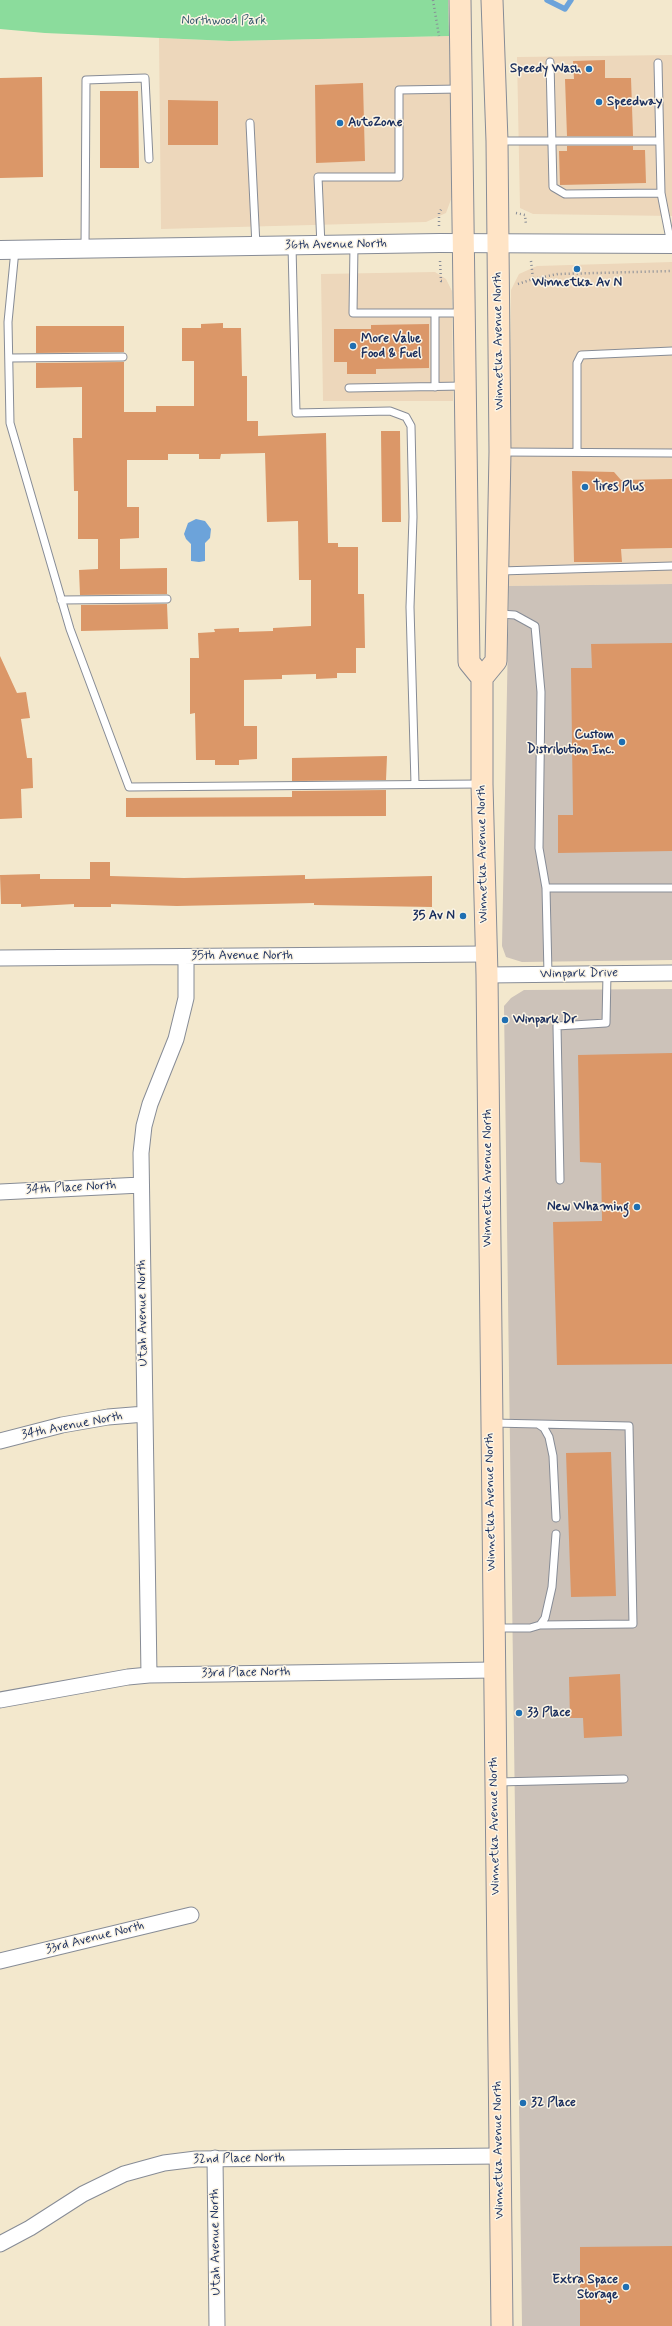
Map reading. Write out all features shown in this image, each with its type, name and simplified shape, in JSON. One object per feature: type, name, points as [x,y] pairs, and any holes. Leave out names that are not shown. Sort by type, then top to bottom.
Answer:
[{"type":"main road","points":[[460,0],[469,662],[482,678]]},
{"type":"main road","name":"Winnetka Avenue North","points":[[492,0],[499,243],[500,452],[496,661],[482,678],[482,784],[486,975],[502,2326]]},
{"type":"street","name":"36th Avenue North","points":[[7,250],[440,243],[672,245]]},
{"type":"street","name":"35th Avenue North","points":[[0,958],[485,954]]},
{"type":"street","name":"Utah Avenue North","points":[[149,1675],[141,1185],[144,1126],[150,1104],[176,1039],[186,998],[186,957]]},
{"type":"street","name":"Winpark Drive","points":[[486,975],[672,973]]},
{"type":"street","name":"34th Place North","points":[[0,1192],[141,1185]]},
{"type":"street","name":"34th Avenue North","points":[[0,1440],[69,1424],[108,1417],[145,1414]]},
{"type":"street","name":"33rd Place North","points":[[0,1700],[128,1677],[149,1675],[494,1670]]},
{"type":"street","name":"33rd Avenue North","points":[[0,1961],[191,1915]]},
{"type":"street","name":"32nd Place North","points":[[0,2244],[30,2228],[83,2194],[124,2174],[164,2163],[215,2158],[499,2156]]},
{"type":"street","name":"Utah Avenue North","points":[[215,2158],[217,2326]]},
{"type":"lane","points":[[550,62],[553,187],[565,194],[661,193]]},
{"type":"lane","points":[[658,63],[661,193],[672,245]]},
{"type":"lane","points":[[85,249],[86,80],[145,78],[149,158]]},
{"type":"lane","points":[[321,246],[318,177],[399,177],[399,90],[462,89]]},
{"type":"lane","points":[[250,123],[256,246]]},
{"type":"lane","points":[[497,141],[659,141]]},
{"type":"lane","points":[[354,245],[353,313],[465,313]]},
{"type":"lane","points":[[292,246],[296,413],[390,411],[406,417],[410,426],[412,517],[410,607],[415,784]]},
{"type":"lane","points":[[7,250],[10,423],[61,600],[82,663],[129,787],[482,784]]},
{"type":"lane","points":[[435,313],[435,387]]},
{"type":"lane","points":[[577,452],[577,363],[581,355],[672,351]]},
{"type":"lane","points":[[9,358],[123,357]]},
{"type":"lane","points":[[349,388],[466,386]]},
{"type":"lane","points":[[500,452],[672,453]]},
{"type":"lane","points":[[498,571],[672,566]]},
{"type":"lane","points":[[61,600],[167,598]]},
{"type":"lane","points":[[497,614],[515,615],[536,626],[541,692],[539,848],[546,888],[548,974]]},
{"type":"lane","points":[[546,888],[672,888]]},
{"type":"lane","points":[[560,1180],[557,1026],[606,1023],[607,974]]},
{"type":"lane","points":[[491,1423],[629,1426],[632,1624],[540,1625],[530,1628],[493,1628]]},
{"type":"lane","points":[[538,1424],[544,1428],[551,1443],[556,1481],[556,1518]]},
{"type":"lane","points":[[540,1625],[545,1618],[552,1587],[556,1534]]},
{"type":"lane","points":[[495,1782],[624,1779]]},
{"type":"path","points":[[533,279],[558,274],[672,271]]},
{"type":"shaded area","points":[[449,36],[453,194],[446,213],[426,222],[161,229],[159,38],[230,41]]},
{"type":"shaded area","points":[[672,55],[672,216],[533,214],[520,208],[517,57]]},
{"type":"shaded area","points":[[672,262],[672,584],[509,586],[511,290],[519,274],[537,266]]},
{"type":"shaded area","points":[[435,272],[446,279],[452,291],[453,401],[323,401],[321,274]]},
{"type":"shaded area","points":[[672,584],[672,960],[522,962],[506,957],[502,946],[509,586]]},
{"type":"shaded area","points":[[672,989],[672,2326],[522,2326],[504,1006],[511,998],[524,990]]},
{"type":"green space","name":"Northwood Park","points":[[0,0],[448,0],[449,36],[230,41],[45,33],[0,29]]},
{"type":"water","points":[[196,519],[205,521],[211,529],[210,538],[205,543],[205,561],[199,562],[191,561],[191,544],[186,539],[184,534],[188,523]]},
{"type":"building","name":"Speedway","points":[[605,60],[605,78],[631,78],[633,136],[567,136],[565,79],[574,79],[573,61]]},
{"type":"building","points":[[42,77],[43,177],[0,178],[0,78]]},
{"type":"building","name":"AutoZone","points":[[363,83],[365,161],[316,163],[315,85]]},
{"type":"building","points":[[100,91],[138,91],[139,168],[100,168]]},
{"type":"building","points":[[168,100],[218,101],[218,145],[168,145]]},
{"type":"building","points":[[567,146],[633,146],[633,150],[645,150],[646,183],[560,185],[559,151],[567,151]]},
{"type":"building","points":[[223,323],[223,328],[241,328],[242,376],[247,376],[247,421],[258,421],[258,436],[326,433],[328,543],[338,543],[338,547],[358,547],[358,594],[364,594],[365,648],[356,648],[356,673],[337,673],[337,678],[316,679],[316,674],[282,675],[282,679],[244,680],[244,726],[257,726],[257,759],[239,760],[239,765],[215,765],[215,760],[196,760],[195,713],[190,714],[190,658],[199,658],[198,633],[215,632],[214,629],[239,628],[239,632],[273,631],[273,628],[311,626],[311,580],[299,580],[298,521],[267,522],[265,453],[221,454],[220,459],[199,459],[199,454],[168,454],[168,460],[127,460],[127,507],[139,507],[139,538],[120,539],[120,569],[167,568],[167,594],[80,595],[79,570],[98,569],[98,539],[78,539],[78,491],[74,491],[73,438],[82,438],[82,387],[36,388],[36,363],[124,362],[124,412],[156,412],[156,406],[194,406],[194,361],[182,361],[182,328],[201,328],[201,324]]},
{"type":"building","points":[[429,324],[429,368],[376,369],[376,374],[347,374],[347,362],[334,362],[334,329],[371,329],[371,325]]},
{"type":"building","points":[[36,326],[124,326],[124,352],[36,353]]},
{"type":"building","points":[[381,431],[400,431],[401,522],[382,522]]},
{"type":"building","points":[[572,471],[614,472],[621,480],[672,479],[672,548],[621,549],[622,562],[574,562]]},
{"type":"building","points":[[167,604],[168,629],[81,631],[81,605]]},
{"type":"building","name":"Custom Distribution Inc.","points":[[672,643],[672,851],[558,853],[558,815],[573,815],[571,668],[592,668],[591,644]]},
{"type":"building","points":[[0,656],[17,693],[26,692],[30,718],[21,719],[27,758],[32,758],[33,788],[21,789],[22,818],[0,819]]},
{"type":"building","points":[[387,756],[386,780],[292,781],[292,758]]},
{"type":"building","points":[[386,790],[386,816],[126,817],[126,798],[292,797],[292,791]]},
{"type":"building","points":[[90,862],[110,862],[110,876],[184,878],[305,875],[305,879],[432,876],[432,907],[314,905],[314,903],[177,906],[111,904],[111,907],[74,907],[74,904],[21,907],[21,904],[1,904],[0,875],[40,874],[40,879],[90,879]]},
{"type":"building","name":"New Whaming","points":[[672,1053],[672,1364],[557,1365],[553,1222],[602,1221],[601,1163],[580,1162],[578,1055]]},
{"type":"building","points":[[611,1452],[616,1596],[571,1597],[566,1453]]},
{"type":"building","points":[[620,1674],[622,1736],[584,1738],[583,1718],[570,1718],[569,1677]]},
{"type":"building","name":"Extra Space Storage","points":[[672,2246],[672,2326],[580,2326],[580,2247]]},
{"type":"waterway","points":[[547,0],[565,9],[571,0]]},
{"type":"place","name":"Speedy Wash","points":[[589,69]]},
{"type":"place","name":"Speedway","points":[[599,102]]},
{"type":"place","name":"AutoZone","points":[[340,123]]},
{"type":"place","name":"Winnetka Av N","points":[[577,269]]},
{"type":"place","name":"More Value Food & Fuel","points":[[353,346]]},
{"type":"place","name":"Tires Plus","points":[[585,487]]},
{"type":"place","name":"Custom Distribution Inc.","points":[[622,742]]},
{"type":"place","name":"35 Av N","points":[[463,916]]},
{"type":"place","name":"Winpark Dr","points":[[505,1020]]},
{"type":"place","name":"New Whaming","points":[[637,1207]]},
{"type":"place","name":"33 Place","points":[[519,1713]]},
{"type":"place","name":"32 Place","points":[[523,2103]]},
{"type":"place","name":"Extra Space Storage","points":[[626,2287]]}]
